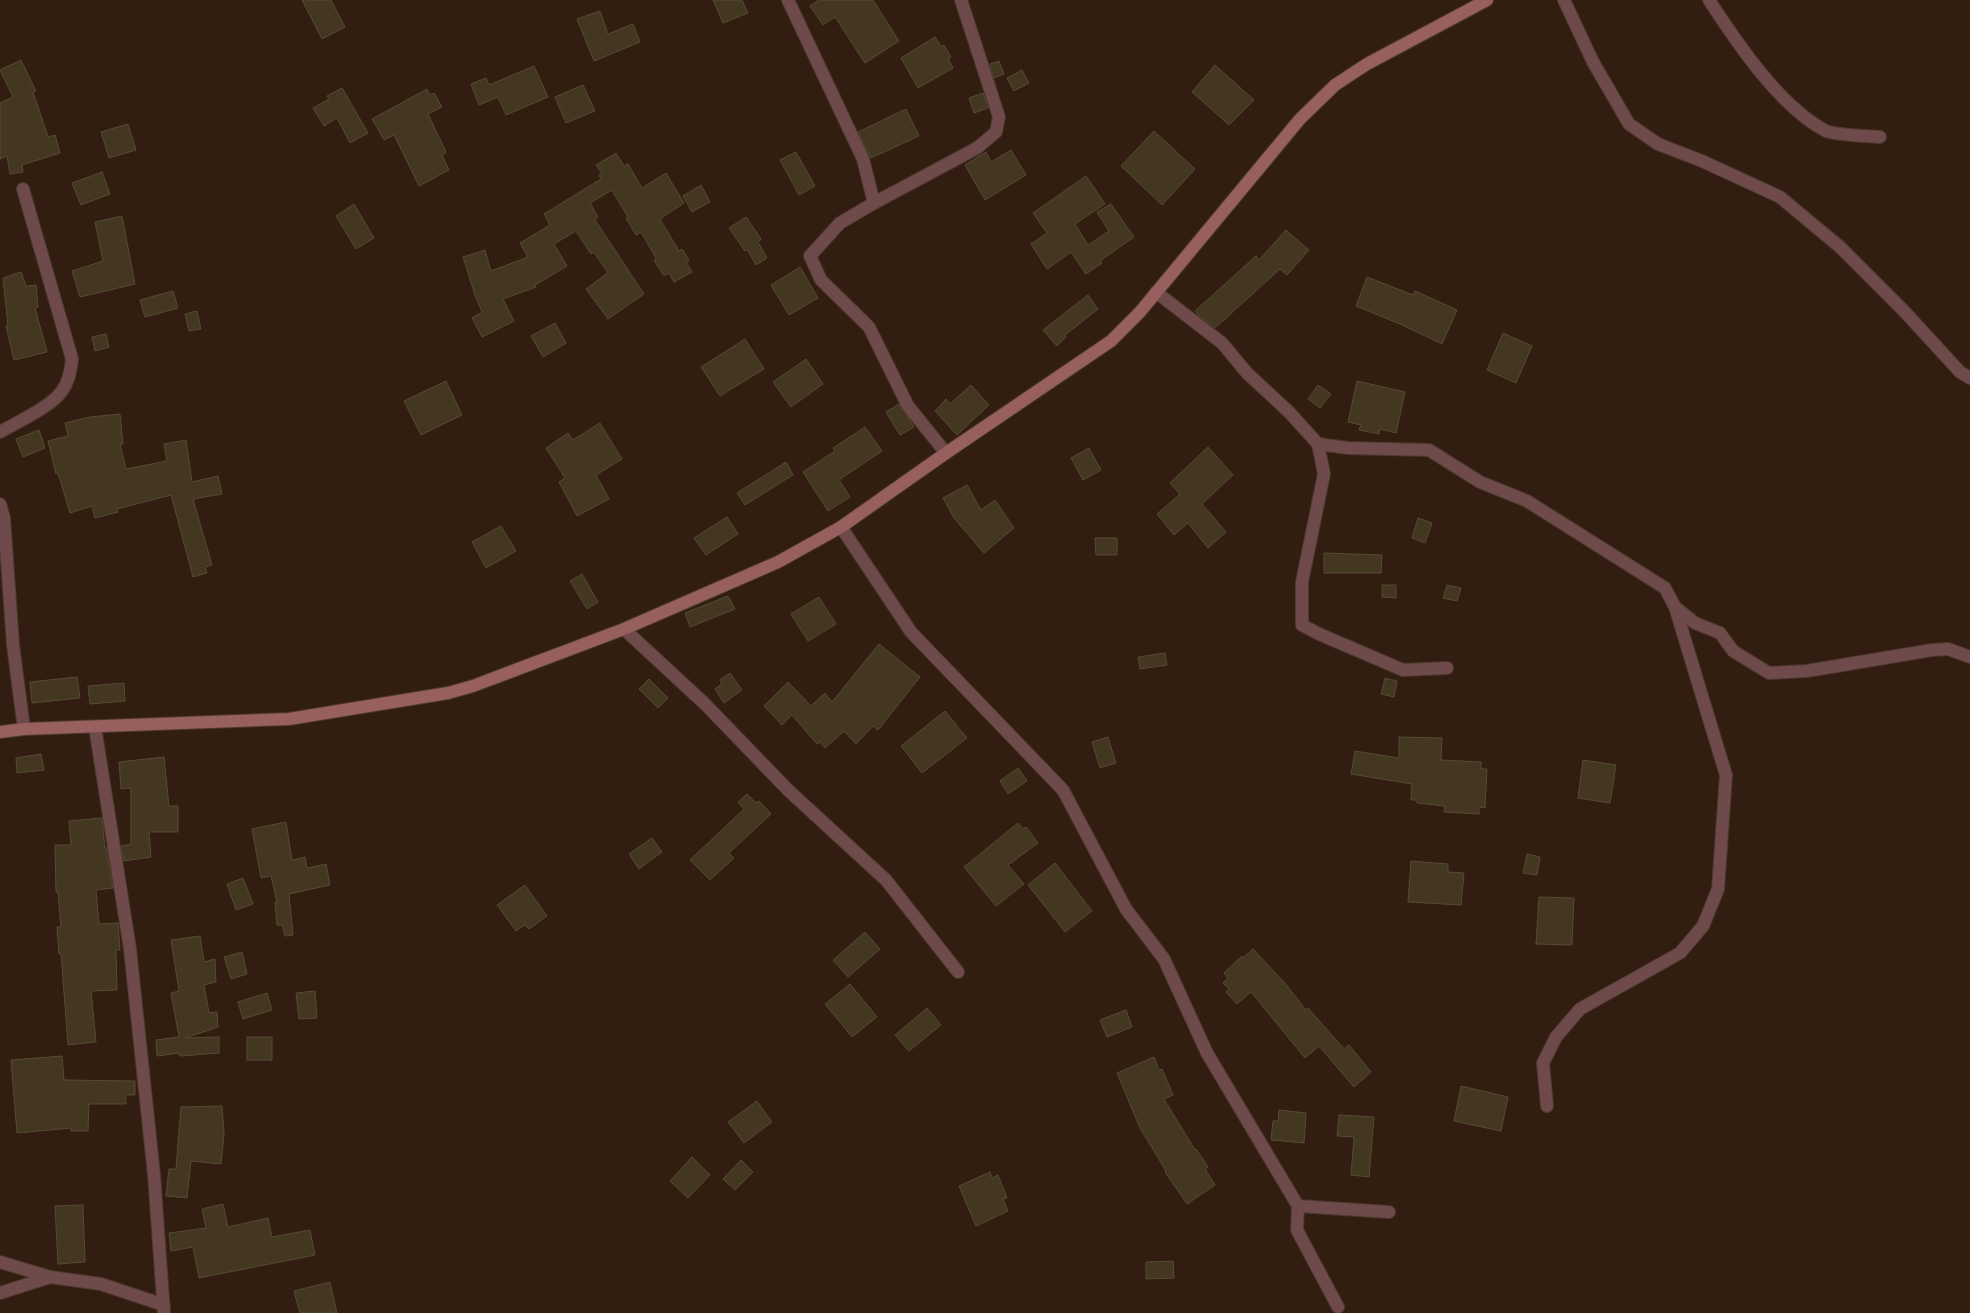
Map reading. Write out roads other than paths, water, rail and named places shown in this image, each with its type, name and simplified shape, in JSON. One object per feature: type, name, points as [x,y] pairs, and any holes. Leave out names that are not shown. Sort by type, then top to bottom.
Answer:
[{"type":"street","points":[[788,0],[863,159],[874,203]]},
{"type":"street","points":[[946,453],[908,406],[869,327],[821,280],[810,256],[840,223],[874,203],[977,148],[996,132],[999,117],[961,0]]},
{"type":"street","points":[[0,732],[24,729],[289,719],[424,698],[473,686],[624,630],[778,562],[841,527],[946,453],[1111,341],[1140,312],[1300,119],[1335,86],[1367,64],[1487,0]]},
{"type":"street","points":[[1564,0],[1593,62],[1629,124],[1658,144],[1702,161],[1780,197],[1840,247],[1904,311],[1960,372],[1970,378]]},
{"type":"street","points":[[1709,0],[1728,29],[1787,103],[1827,132],[1880,137]]},
{"type":"street","points":[[0,432],[47,404],[62,392],[71,368],[72,359],[23,189]]},
{"type":"street","points":[[1156,292],[1222,343],[1246,373],[1289,412],[1318,444],[1324,474],[1302,582],[1302,625],[1319,634],[1403,670],[1447,668]]},
{"type":"street","points":[[1318,444],[1348,448],[1429,450],[1480,482],[1527,501],[1665,588],[1675,607],[1726,775],[1718,889],[1703,926],[1680,953],[1580,1010],[1556,1037],[1542,1063],[1547,1106]]},
{"type":"street","points":[[0,504],[4,518],[13,645],[24,729]]},
{"type":"street","points":[[841,527],[911,632],[1063,790],[1126,909],[1164,958],[1207,1053],[1298,1206],[1297,1230],[1338,1307]]},
{"type":"street","points":[[1675,607],[1695,623],[1720,632],[1733,651],[1769,673],[1807,671],[1932,650],[1948,649],[1970,657]]},
{"type":"street","points":[[624,630],[705,704],[788,790],[886,880],[958,972]]},
{"type":"street","points":[[0,1262],[50,1277],[101,1284],[164,1309],[154,1175],[130,949],[95,727]]},
{"type":"street","points":[[1298,1206],[1389,1212]]},
{"type":"street","points":[[0,1293],[50,1277]]}]
